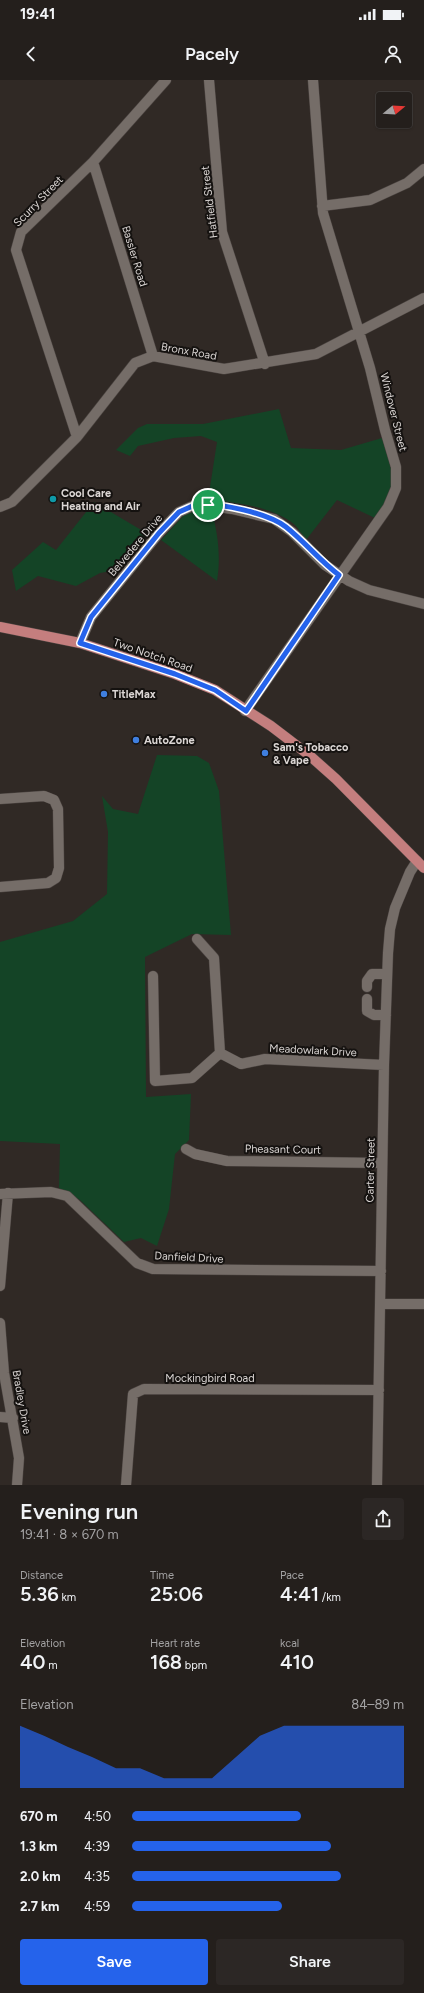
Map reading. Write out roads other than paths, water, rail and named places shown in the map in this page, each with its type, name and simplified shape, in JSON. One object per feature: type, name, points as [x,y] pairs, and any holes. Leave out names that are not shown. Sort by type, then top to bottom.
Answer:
[{"type":"main road","name":"Two Notch Road","points":[[0,627],[80,643],[175,674],[215,690],[281,733],[320,765],[421,865]]},
{"type":"street","name":"Scurry Street","points":[[77,436],[16,250],[21,232],[93,162],[166,80]]},
{"type":"street","name":"Hatfield Street","points":[[209,80],[222,232],[265,364]]},
{"type":"street","name":"Windover Street","points":[[246,711],[339,575],[388,507],[394,494],[397,482],[396,467],[359,332],[322,206],[313,80]]},
{"type":"street","name":"Bassler Road","points":[[93,162],[153,356]]},
{"type":"street","points":[[322,206],[370,200],[407,182],[424,169]]},
{"type":"street","name":"Bronx Road","points":[[0,507],[12,502],[77,436],[135,363],[153,356],[224,369],[265,364],[316,354],[424,298]]},
{"type":"street","name":"Belvedere Drive","points":[[80,643],[91,617],[159,533],[179,512],[191,506],[202,504],[217,506],[274,520],[287,527],[320,560],[339,575],[369,590],[424,604]]},
{"type":"street","points":[[0,799],[44,796],[54,800],[58,809],[59,868],[56,878],[48,883],[0,887]]},
{"type":"street","name":"Carter Street","points":[[377,1485],[384,1065],[390,929],[395,908],[410,872],[421,865]]},
{"type":"street","points":[[153,976],[155,1081],[192,1078],[220,1053],[214,958],[198,940]]},
{"type":"street","points":[[367,987],[367,981],[372,974],[387,974]]},
{"type":"street","points":[[367,999],[366,1011],[374,1015],[386,1015]]},
{"type":"street","name":"Meadowlark Drive","points":[[220,1053],[241,1064],[265,1059],[384,1065]]},
{"type":"street","name":"Pheasant Court","points":[[186,1149],[195,1154],[228,1161],[382,1162]]},
{"type":"street","name":"Danfield Drive","points":[[4,1194],[51,1192],[67,1196],[137,1263],[153,1268],[381,1271]]},
{"type":"street","points":[[0,1286],[4,1194]]},
{"type":"street","points":[[380,1304],[424,1304]]},
{"type":"street","name":"Bradley Drive","points":[[0,1323],[4,1372],[19,1458],[17,1485]]},
{"type":"street","name":"Mockingbird Road","points":[[126,1485],[134,1394],[144,1389],[379,1390]]},
{"type":"street","points":[[0,1417],[13,1418]]},
{"type":"place","name":"Cool Care Heating and Air","points":[[53,499]]},
{"type":"place","name":"TitleMax","points":[[104,694]]},
{"type":"place","name":"AutoZone","points":[[136,740]]},
{"type":"place","name":"Sam's Tobacco & Vape","points":[[265,753]]}]
